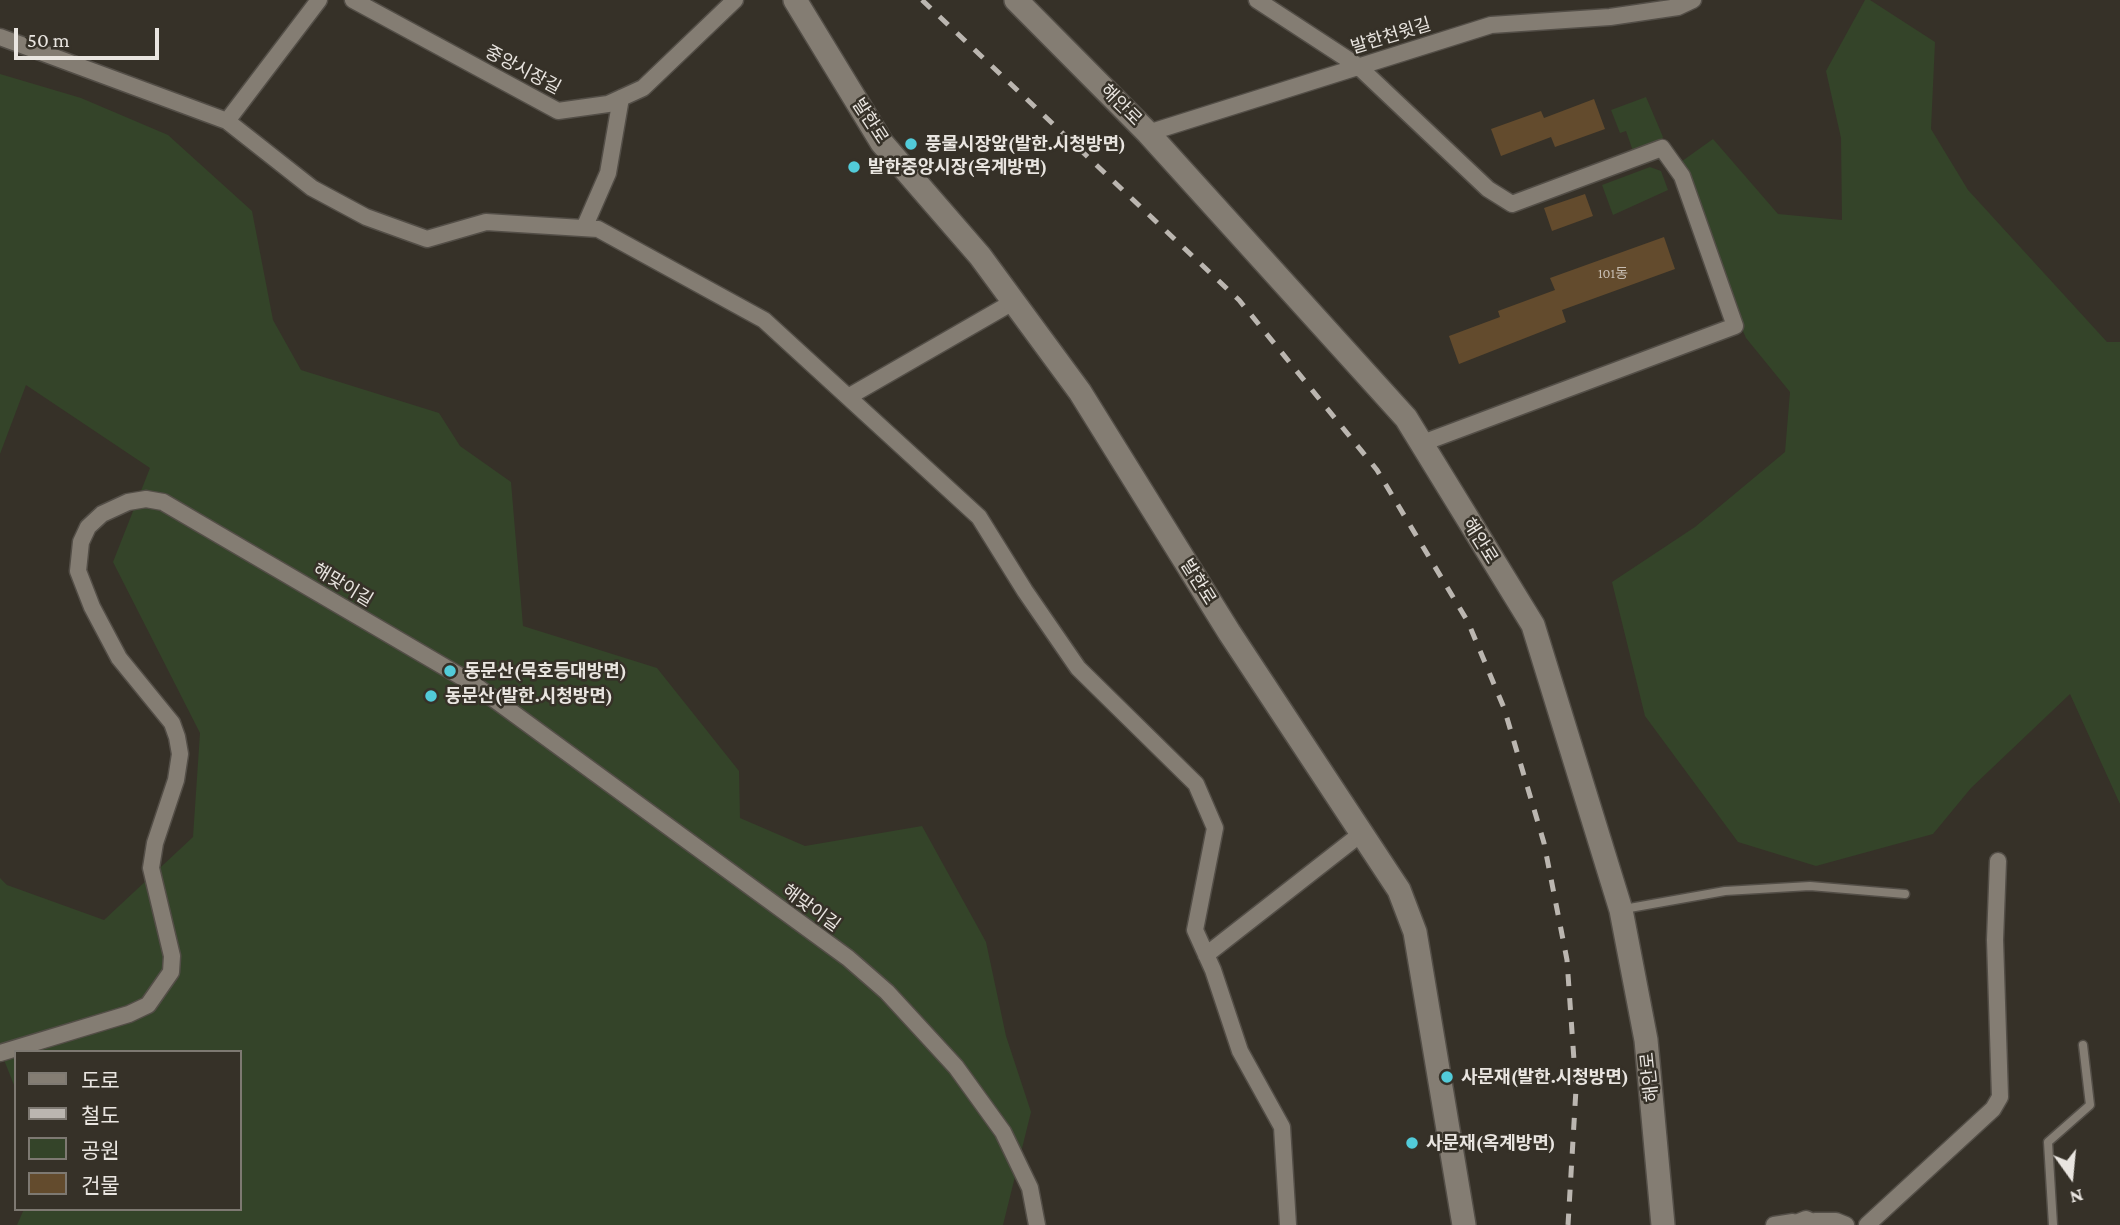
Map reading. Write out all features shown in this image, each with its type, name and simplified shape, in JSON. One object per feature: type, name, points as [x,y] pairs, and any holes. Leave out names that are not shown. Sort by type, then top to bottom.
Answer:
[{"type":"street","points":[[227,121],[319,0]]},
{"type":"street","name":"중앙시장길","points":[[353,0],[558,111],[608,104],[643,88],[735,0]]},
{"type":"street","name":"발한로","points":[[795,0],[883,143],[980,256],[1080,392],[1229,632],[1399,890],[1415,932],[1464,1225]]},
{"type":"street","name":"해안로","points":[[1016,0],[1148,133],[1331,331],[1406,418],[1532,625],[1621,909],[1646,1040],[1663,1225]]},
{"type":"street","points":[[1257,0],[1358,66],[1488,189],[1512,204],[1662,148],[1682,176],[1735,326],[1420,444]]},
{"type":"street","name":"발한천윗길","points":[[1148,133],[1492,25],[1610,17],[1678,7],[1693,0]]},
{"type":"street","points":[[0,37],[227,121],[312,188],[366,217],[427,239],[486,222],[598,229],[764,320],[979,517],[1025,591],[1078,668],[1196,784],[1215,828],[1195,930],[1240,1051],[1282,1127],[1288,1225]]},
{"type":"street","points":[[584,228],[608,173],[621,98]]},
{"type":"street","points":[[848,397],[1013,302]]},
{"type":"street","name":"해맞이길","points":[[0,1054],[148,1006],[171,972],[172,956],[151,868],[155,843],[176,780],[180,754],[177,737],[172,723],[119,657],[92,607],[78,571],[81,542],[88,527],[102,514],[128,502],[146,499],[163,502],[472,683],[848,958],[887,992],[956,1066],[1003,1132],[1030,1188],[1037,1225]]},
{"type":"street","points":[[1206,955],[1362,833]]},
{"type":"street","points":[[1867,1225],[1983,1118],[2000,1097],[1995,940],[1998,861]]},
{"type":"street","points":[[1774,1225],[1792,1224],[1806,1219],[1817,1223],[1836,1221],[1846,1225]]},
{"type":"lane","points":[[1621,909],[1726,891],[1810,886],[1905,894]]},
{"type":"lane","points":[[2042,1225],[2052,1220],[2048,1142],[2090,1105],[2083,1045]]},
{"type":"green space","points":[[1865,0],[1870,0],[1935,42],[1931,129],[1968,190],[2107,342],[2120,342],[2120,804],[2070,694],[1971,788],[1933,834],[1816,866],[1738,842],[1645,716],[1612,582],[1695,527],[1785,452],[1790,392],[1746,338],[1671,169],[1713,139],[1778,214],[1842,220],[1841,138],[1826,71]]},
{"type":"green space","points":[[0,74],[81,98],[168,135],[252,211],[273,320],[301,370],[439,413],[460,446],[511,482],[523,626],[657,668],[739,771],[740,818],[805,846],[922,826],[986,942],[1006,1036],[1031,1112],[1003,1225],[17,1225],[23,1211],[242,1211],[242,1050],[14,1050],[14,1085],[0,1050],[0,878],[7,885],[104,920],[193,837],[200,733],[113,562],[150,468],[26,385],[0,454]]},
{"type":"green space","points":[[1646,97],[1663,137],[1659,145],[1634,154],[1626,131],[1620,133],[1611,110]]},
{"type":"green space","points":[[1650,167],[1661,171],[1668,190],[1613,215],[1602,185]]},
{"type":"building","points":[[1594,99],[1605,129],[1555,147],[1551,137],[1501,156],[1491,129],[1541,111],[1544,118]]},
{"type":"building","points":[[1585,194],[1593,216],[1552,231],[1544,208]]},
{"type":"building","points":[[1664,237],[1675,269],[1562,310],[1566,322],[1459,364],[1449,336],[1500,317],[1498,311],[1555,290],[1550,278]]},
{"type":"railway","points":[[922,0],[1239,300],[1377,470],[1468,622],[1504,708],[1544,843],[1567,960],[1576,1089],[1568,1225]]},
{"type":"place","name":"풍물시장앞(발한.시청방면)","points":[[911,144]]},
{"type":"place","name":"발한중앙시장(옥계방면)","points":[[854,167]]},
{"type":"place","name":"동문산(묵호등대방면)","points":[[450,671]]},
{"type":"place","name":"동문산(발한.시청방면)","points":[[431,696]]},
{"type":"place","name":"사문재(발한.시청방면)","points":[[1447,1077]]},
{"type":"place","name":"사문재(옥계방면)","points":[[1412,1143]]}]
